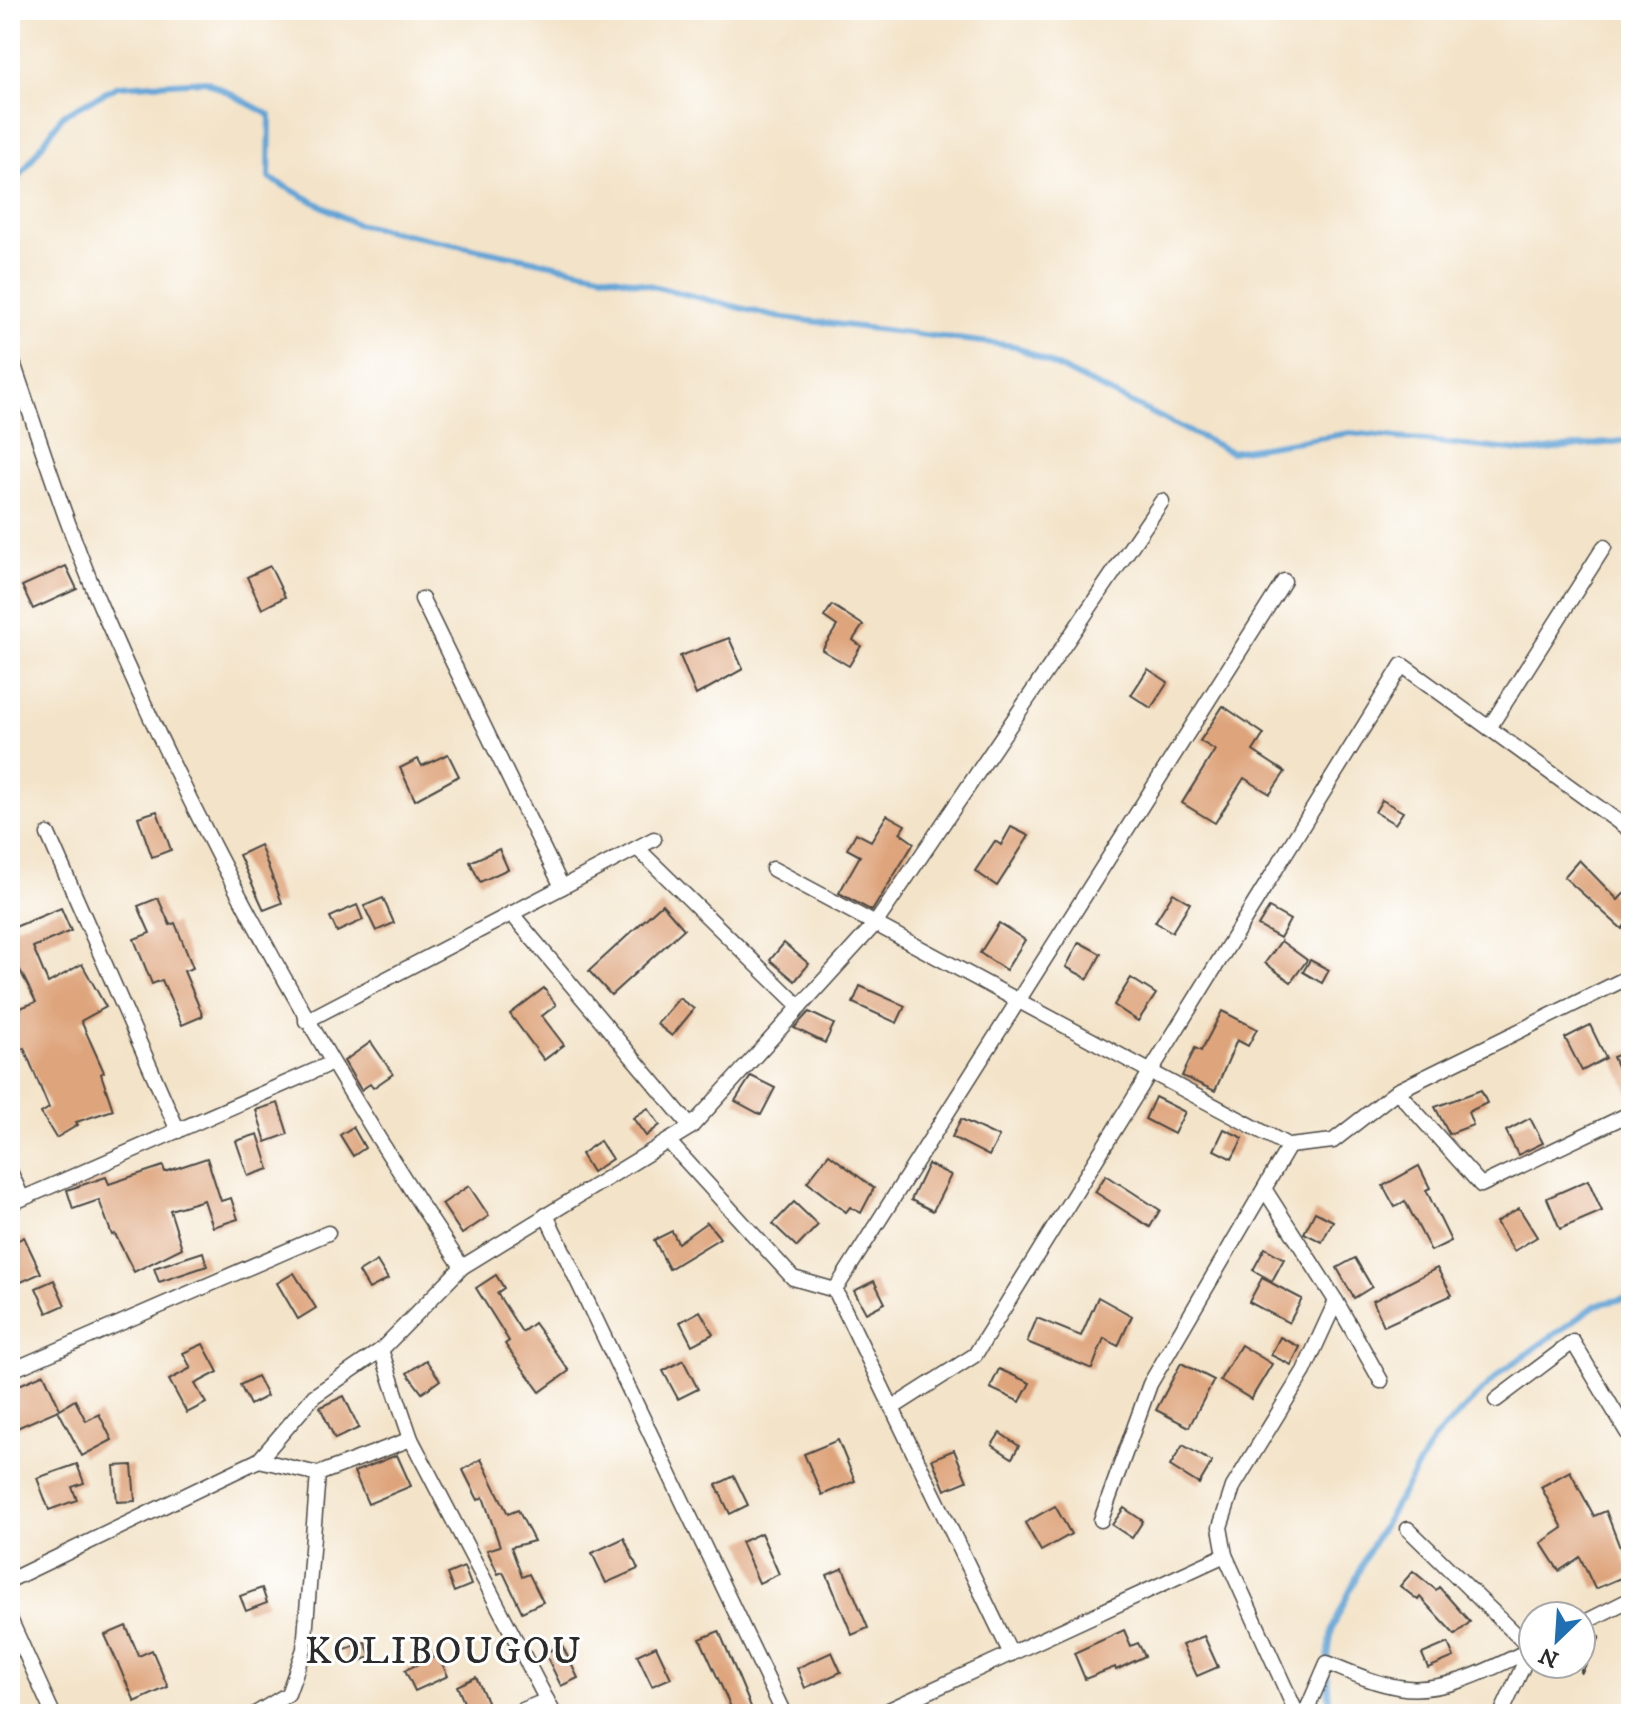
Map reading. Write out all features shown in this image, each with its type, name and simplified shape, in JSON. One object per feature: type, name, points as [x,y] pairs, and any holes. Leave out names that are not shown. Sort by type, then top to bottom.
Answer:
[{"type":"street","points":[[10,354],[106,620],[198,811],[306,1021],[462,1267]]},
{"type":"street","points":[[10,1580],[259,1460],[314,1396],[381,1350],[462,1267],[691,1127],[875,924],[1162,501]]},
{"type":"street","points":[[1489,728],[1604,547]]},
{"type":"street","points":[[835,1290],[1284,581]]},
{"type":"street","points":[[422,599],[562,887]]},
{"type":"street","points":[[892,1408],[975,1355],[1402,665],[1631,831]]},
{"type":"street","points":[[48,834],[178,1131]]},
{"type":"street","points":[[306,1021],[654,839]]},
{"type":"street","points":[[637,848],[800,1007]]},
{"type":"street","points":[[773,869],[1289,1146],[1333,1141],[1397,1091],[1631,976]]},
{"type":"street","points":[[511,913],[691,1127]]},
{"type":"street","points":[[10,1171],[16,1201],[332,1063]]},
{"type":"street","points":[[1397,1091],[1481,1185],[1631,1113]]},
{"type":"street","points":[[668,1141],[793,1278],[835,1290],[1011,1654]]},
{"type":"street","points":[[1101,1520],[1150,1384],[1289,1146]]},
{"type":"street","points":[[1265,1190],[1336,1301],[1381,1381]]},
{"type":"street","points":[[546,1215],[784,1714]]},
{"type":"street","points":[[10,1371],[328,1233]]},
{"type":"street","points":[[1297,1714],[1225,1555],[1220,1527],[1233,1487],[1304,1371],[1336,1301]]},
{"type":"street","points":[[1496,1400],[1573,1342],[1631,1439]]},
{"type":"street","points":[[381,1350],[411,1439],[550,1707],[513,1714]]},
{"type":"street","points":[[259,1460],[318,1474],[411,1439]]},
{"type":"street","points":[[261,1713],[288,1694],[304,1649],[318,1474]]},
{"type":"street","points":[[1408,1529],[1517,1634]]},
{"type":"street","points":[[880,1714],[1225,1555]]},
{"type":"street","points":[[1597,1616],[1631,1599]]},
{"type":"street","points":[[10,1619],[53,1714]]},
{"type":"street","points":[[1305,1714],[1327,1663],[1399,1688],[1440,1686],[1485,1671],[1517,1655]]},
{"type":"street","points":[[1501,1714],[1517,1680]]},
{"type":"building","points":[[66,566],[77,589],[33,609],[22,586]]},
{"type":"building","points":[[270,566],[285,597],[262,609],[247,577]]},
{"type":"building","points":[[832,605],[863,625],[853,640],[861,646],[849,666],[822,650],[837,626],[824,617]]},
{"type":"building","points":[[729,638],[743,669],[696,695],[680,656]]},
{"type":"building","points":[[1148,669],[1168,682],[1151,708],[1131,695]]},
{"type":"building","points":[[1223,706],[1264,734],[1253,751],[1285,772],[1270,794],[1244,778],[1215,823],[1182,803],[1215,750],[1200,741]]},
{"type":"building","points":[[448,754],[459,776],[415,800],[400,768],[418,759],[422,766]]},
{"type":"building","points":[[1382,800],[1403,812],[1395,824],[1375,812]]},
{"type":"building","points":[[157,811],[171,850],[152,857],[138,817]]},
{"type":"building","points":[[887,815],[905,825],[900,833],[914,843],[872,911],[839,893],[860,856],[847,849],[856,833],[871,841]]},
{"type":"building","points":[[1011,827],[1029,836],[997,886],[975,871],[995,841],[1001,845]]},
{"type":"building","points":[[260,845],[282,903],[264,910],[239,855]]},
{"type":"building","points":[[499,849],[508,869],[480,882],[470,862]]},
{"type":"building","points":[[1579,860],[1618,900],[1631,886],[1631,918],[1622,929],[1564,877]]},
{"type":"building","points":[[1173,893],[1190,903],[1172,932],[1155,922]]},
{"type":"building","points":[[158,898],[170,925],[175,923],[193,968],[184,971],[203,1016],[182,1025],[162,980],[152,984],[134,939],[150,933],[138,906]]},
{"type":"building","points":[[383,898],[394,923],[376,931],[364,906]]},
{"type":"building","points":[[662,904],[684,929],[611,995],[589,971]]},
{"type":"building","points":[[357,905],[363,920],[337,932],[330,917]]},
{"type":"building","points":[[61,908],[71,931],[33,947],[48,983],[82,964],[106,1007],[81,1021],[104,1072],[101,1074],[113,1110],[76,1122],[78,1125],[56,1138],[41,1113],[49,1108],[24,1048],[10,1054],[10,1012],[36,1002],[10,950],[10,929]]},
{"type":"building","points":[[1269,908],[1290,920],[1280,938],[1258,926]]},
{"type":"building","points":[[999,923],[1025,940],[1006,970],[980,953]]},
{"type":"building","points":[[1281,941],[1307,960],[1291,982],[1265,963]]},
{"type":"building","points":[[1079,942],[1101,954],[1088,979],[1066,967]]},
{"type":"building","points":[[784,943],[809,964],[795,981],[770,960]]},
{"type":"building","points":[[1310,960],[1329,970],[1322,983],[1303,972]]},
{"type":"building","points":[[1131,978],[1156,994],[1138,1021],[1114,1005]]},
{"type":"building","points":[[860,986],[905,1006],[897,1023],[853,1003]]},
{"type":"building","points":[[544,988],[556,1005],[542,1016],[564,1045],[544,1060],[510,1014]]},
{"type":"building","points":[[679,998],[694,1009],[672,1036],[657,1024]]},
{"type":"building","points":[[1222,1011],[1257,1029],[1248,1046],[1237,1040],[1215,1091],[1182,1076],[1195,1048],[1201,1051]]},
{"type":"building","points":[[809,1012],[834,1024],[825,1043],[794,1028]]},
{"type":"building","points":[[1590,1025],[1606,1058],[1582,1071],[1565,1038]]},
{"type":"building","points":[[371,1042],[393,1074],[373,1088],[370,1084],[361,1090],[344,1061]]},
{"type":"building","points":[[1631,1050],[1631,1098],[1613,1057]]},
{"type":"building","points":[[751,1076],[775,1088],[761,1115],[735,1101]]},
{"type":"building","points":[[1481,1090],[1487,1103],[1468,1112],[1473,1125],[1449,1134],[1435,1107]]},
{"type":"building","points":[[1155,1097],[1185,1112],[1174,1134],[1145,1119]]},
{"type":"building","points":[[278,1103],[288,1134],[266,1142],[256,1110]]},
{"type":"building","points":[[648,1108],[660,1125],[646,1136],[633,1118]]},
{"type":"building","points":[[1530,1118],[1543,1143],[1518,1155],[1506,1131]]},
{"type":"building","points":[[961,1119],[999,1137],[989,1156],[952,1137]]},
{"type":"building","points":[[353,1127],[365,1148],[353,1156],[340,1135]]},
{"type":"building","points":[[1224,1129],[1243,1138],[1232,1159],[1214,1150]]},
{"type":"building","points":[[258,1134],[269,1169],[248,1176],[236,1141]]},
{"type":"building","points":[[600,1141],[612,1159],[592,1172],[581,1154]]},
{"type":"building","points":[[829,1154],[874,1188],[861,1213],[850,1207],[846,1212],[807,1182]]},
{"type":"building","points":[[207,1158],[221,1201],[231,1198],[238,1219],[213,1227],[204,1200],[170,1210],[182,1248],[134,1272],[115,1234],[112,1235],[99,1200],[73,1209],[67,1190],[106,1177],[109,1184],[163,1166],[165,1172]]},
{"type":"building","points":[[928,1164],[951,1175],[933,1211],[911,1200]]},
{"type":"building","points":[[1419,1166],[1430,1188],[1426,1190],[1451,1241],[1431,1251],[1405,1201],[1395,1207],[1383,1186]]},
{"type":"building","points":[[1106,1175],[1160,1210],[1150,1227],[1095,1192]]},
{"type":"building","points":[[1588,1180],[1602,1211],[1560,1229],[1547,1198]]},
{"type":"building","points":[[469,1186],[489,1216],[462,1234],[442,1204]]},
{"type":"building","points":[[794,1202],[818,1225],[797,1247],[773,1224]]},
{"type":"building","points":[[1519,1208],[1537,1237],[1514,1251],[1496,1222]]},
{"type":"building","points":[[1315,1212],[1333,1221],[1322,1242],[1304,1233]]},
{"type":"building","points":[[707,1222],[720,1238],[669,1269],[654,1240],[672,1231],[678,1243]]},
{"type":"building","points":[[24,1237],[41,1273],[10,1287],[10,1244]]},
{"type":"building","points":[[1265,1248],[1284,1259],[1272,1281],[1253,1270]]},
{"type":"building","points":[[203,1252],[207,1266],[159,1282],[154,1268]]},
{"type":"building","points":[[1355,1258],[1372,1287],[1354,1298],[1337,1268]]},
{"type":"building","points":[[377,1261],[388,1279],[369,1289],[359,1272]]},
{"type":"building","points":[[1437,1268],[1452,1295],[1384,1326],[1373,1301]]},
{"type":"building","points":[[294,1273],[316,1308],[298,1319],[277,1283]]},
{"type":"building","points":[[496,1275],[504,1288],[497,1293],[522,1332],[534,1323],[569,1371],[540,1392],[505,1344],[509,1341],[476,1288]]},
{"type":"building","points":[[1262,1278],[1302,1299],[1289,1323],[1249,1302]]},
{"type":"building","points":[[54,1280],[65,1305],[47,1313],[36,1288]]},
{"type":"building","points":[[874,1281],[885,1303],[866,1313],[854,1291]]},
{"type":"building","points":[[1098,1297],[1132,1316],[1118,1346],[1104,1338],[1092,1369],[1027,1342],[1037,1318],[1081,1336]]},
{"type":"building","points":[[700,1311],[713,1334],[692,1345],[680,1322]]},
{"type":"building","points":[[1280,1337],[1300,1347],[1291,1365],[1271,1355]]},
{"type":"building","points":[[203,1344],[218,1372],[195,1384],[206,1403],[187,1413],[169,1380],[191,1368],[183,1353]]},
{"type":"building","points":[[1241,1345],[1272,1364],[1251,1399],[1220,1380]]},
{"type":"building","points":[[426,1360],[440,1380],[422,1393],[407,1373]]},
{"type":"building","points":[[683,1360],[698,1389],[678,1399],[663,1371]]},
{"type":"building","points":[[1181,1363],[1214,1380],[1189,1427],[1156,1410]]},
{"type":"building","points":[[999,1369],[1030,1383],[1020,1402],[990,1388]]},
{"type":"building","points":[[44,1374],[60,1409],[75,1400],[86,1421],[99,1414],[112,1440],[82,1456],[58,1410],[10,1431],[10,1389]]},
{"type":"building","points":[[257,1376],[267,1396],[250,1405],[240,1385]]},
{"type":"building","points":[[344,1396],[359,1428],[335,1439],[320,1407]]},
{"type":"building","points":[[1000,1433],[1019,1446],[1012,1458],[992,1445]]},
{"type":"building","points":[[838,1440],[855,1481],[822,1495],[804,1454]]},
{"type":"building","points":[[1183,1445],[1212,1462],[1199,1484],[1170,1466]]},
{"type":"building","points":[[954,1450],[967,1481],[945,1490],[932,1459]]},
{"type":"building","points":[[397,1455],[411,1486],[368,1504],[354,1472]]},
{"type":"building","points":[[481,1459],[508,1514],[518,1510],[534,1541],[511,1547],[522,1577],[529,1574],[543,1602],[522,1612],[503,1572],[498,1574],[487,1550],[500,1546],[483,1497],[478,1500],[463,1470]]},
{"type":"building","points":[[77,1464],[84,1483],[72,1487],[77,1500],[49,1510],[37,1478]]},
{"type":"building","points":[[132,1465],[135,1501],[117,1502],[114,1466]]},
{"type":"building","points":[[1570,1471],[1594,1516],[1606,1511],[1630,1574],[1595,1589],[1580,1557],[1559,1571],[1541,1543],[1563,1528],[1541,1487]]},
{"type":"building","points":[[734,1476],[748,1505],[730,1514],[716,1485]]},
{"type":"building","points":[[1055,1506],[1071,1534],[1041,1551],[1025,1523]]},
{"type":"building","points":[[1124,1508],[1143,1521],[1132,1538],[1112,1525]]},
{"type":"building","points":[[761,1533],[779,1574],[759,1583],[741,1542]]},
{"type":"building","points":[[624,1538],[638,1569],[606,1583],[592,1553]]},
{"type":"building","points":[[464,1567],[471,1585],[454,1592],[447,1574]]},
{"type":"building","points":[[843,1568],[868,1628],[852,1635],[827,1575]]},
{"type":"building","points":[[1413,1571],[1436,1590],[1439,1587],[1470,1622],[1455,1635],[1420,1597],[1418,1600],[1400,1586]]},
{"type":"building","points":[[262,1588],[267,1603],[246,1611],[240,1596]]},
{"type":"building","points":[[126,1626],[139,1656],[152,1650],[168,1687],[135,1702],[105,1635]]},
{"type":"building","points":[[1124,1630],[1131,1646],[1138,1643],[1145,1656],[1116,1670],[1115,1667],[1085,1679],[1074,1653]]},
{"type":"building","points":[[719,1631],[754,1714],[734,1714],[700,1639]]},
{"type":"building","points":[[1204,1636],[1218,1667],[1197,1676],[1182,1645]]},
{"type":"building","points":[[365,1642],[371,1657],[348,1665],[342,1650]]},
{"type":"building","points":[[1448,1643],[1454,1657],[1428,1668],[1422,1654]]},
{"type":"building","points":[[562,1645],[578,1678],[561,1686],[545,1653]]},
{"type":"building","points":[[656,1646],[671,1678],[652,1686],[637,1655]]},
{"type":"building","points":[[832,1652],[841,1672],[805,1688],[797,1668]]},
{"type":"building","points":[[438,1655],[448,1676],[415,1691],[405,1670]]},
{"type":"building","points":[[476,1677],[491,1710],[469,1714],[457,1686]]},
{"type":"waterway","points":[[10,184],[18,179],[63,115],[118,86],[206,81],[270,115],[269,178],[356,224],[624,279],[777,317],[1015,346],[1231,452],[1350,433],[1530,452],[1631,440]]},
{"type":"waterway","points":[[1327,1663],[1332,1629],[1369,1550],[1434,1439],[1501,1372],[1596,1305],[1631,1297]]},
{"type":"waterway","points":[[1327,1674],[1330,1714]]},
{"type":"district","name":"KOLIBOUGOU","points":[[444,1652]]}]
